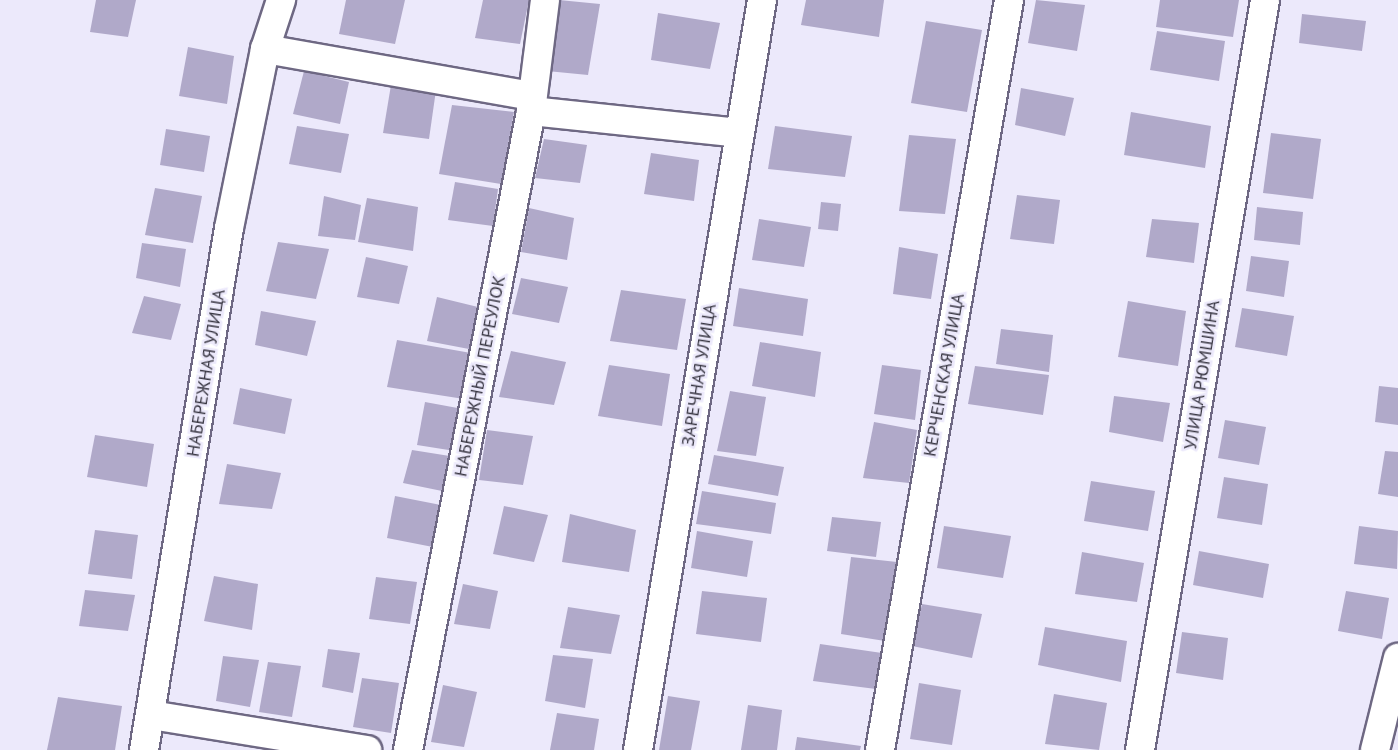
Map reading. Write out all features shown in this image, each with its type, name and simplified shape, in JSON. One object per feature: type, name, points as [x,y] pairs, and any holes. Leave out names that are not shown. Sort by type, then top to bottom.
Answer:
[{"type":"street","name":"НАБЕРЕЖНАЯ УЛИЦА","points":[[144,750],[230,228],[265,50],[282,0]]},
{"type":"street","name":"НАБЕРЕЖНЫЙ ПЕРЕУЛОК","points":[[408,750],[531,104],[545,0]]},
{"type":"street","name":"ЗАРЕЧНАЯ УЛИЦА","points":[[638,750],[762,0]]},
{"type":"street","name":"КЕРЧЕНСКАЯ УЛИЦА","points":[[880,750],[1009,0]]},
{"type":"street","name":"УЛИЦА РЮМШИНА","points":[[1140,750],[1264,0]]},
{"type":"street","points":[[265,50],[531,104],[739,134]]},
{"type":"street","points":[[1375,750],[1398,658]]},
{"type":"street","points":[[151,715],[367,750]]},
{"type":"building","points":[[96,0],[136,0],[128,37],[90,32]]},
{"type":"building","points":[[346,0],[405,0],[395,44],[339,34]]},
{"type":"building","points":[[483,0],[529,0],[520,44],[475,38]]},
{"type":"building","points":[[559,0],[600,4],[588,75],[547,71]]},
{"type":"building","points":[[806,0],[884,0],[879,37],[801,25]]},
{"type":"building","points":[[1036,0],[1085,5],[1077,51],[1028,43]]},
{"type":"building","points":[[1160,0],[1239,0],[1233,37],[1156,27]]},
{"type":"building","points":[[658,13],[720,23],[710,69],[651,60]]},
{"type":"building","points":[[1302,14],[1366,21],[1362,51],[1299,43]]},
{"type":"building","points":[[926,21],[982,30],[967,112],[911,103]]},
{"type":"building","points":[[1157,31],[1225,41],[1219,81],[1150,70]]},
{"type":"building","points":[[188,47],[234,56],[227,104],[179,96]]},
{"type":"building","points":[[304,71],[349,82],[340,124],[293,114]]},
{"type":"building","points":[[391,85],[436,90],[429,139],[383,133]]},
{"type":"building","points":[[1021,88],[1074,98],[1065,136],[1015,125]]},
{"type":"building","points":[[452,105],[514,112],[501,184],[439,174]]},
{"type":"building","points":[[1131,112],[1211,126],[1205,168],[1124,155]]},
{"type":"building","points":[[297,126],[349,134],[341,173],[289,164]]},
{"type":"building","points":[[775,126],[852,136],[845,177],[768,169]]},
{"type":"building","points":[[166,129],[210,136],[204,172],[160,165]]},
{"type":"building","points":[[1271,133],[1321,139],[1313,199],[1263,193]]},
{"type":"building","points":[[909,135],[956,139],[945,214],[899,211]]},
{"type":"building","points":[[544,139],[587,145],[580,183],[535,178]]},
{"type":"building","points":[[651,153],[699,160],[694,201],[644,194]]},
{"type":"building","points":[[455,182],[498,189],[493,226],[448,220]]},
{"type":"building","points":[[155,188],[202,196],[193,243],[145,235]]},
{"type":"building","points":[[1017,195],[1060,200],[1054,244],[1010,239]]},
{"type":"building","points":[[324,196],[361,205],[355,240],[318,236]]},
{"type":"building","points":[[367,198],[418,207],[413,251],[358,242]]},
{"type":"building","points":[[821,202],[841,204],[838,231],[818,229]]},
{"type":"building","points":[[1257,207],[1303,212],[1300,245],[1254,240]]},
{"type":"building","points":[[529,208],[574,218],[567,260],[521,252]]},
{"type":"building","points":[[759,219],[811,227],[804,267],[752,260]]},
{"type":"building","points":[[1152,219],[1199,223],[1194,263],[1146,257]]},
{"type":"building","points":[[278,242],[329,249],[316,299],[266,291]]},
{"type":"building","points":[[142,243],[186,249],[180,287],[136,278]]},
{"type":"building","points":[[899,247],[938,254],[931,299],[893,294]]},
{"type":"building","points":[[1251,256],[1289,261],[1284,297],[1246,291]]},
{"type":"building","points":[[366,257],[408,266],[399,304],[357,297]]},
{"type":"building","points":[[521,278],[568,287],[559,323],[512,314]]},
{"type":"building","points":[[739,288],[808,299],[803,336],[733,326]]},
{"type":"building","points":[[621,290],[686,299],[677,350],[610,341]]},
{"type":"building","points":[[144,296],[181,304],[171,340],[132,333]]},
{"type":"building","points":[[437,297],[478,307],[469,349],[427,341]]},
{"type":"building","points":[[1128,301],[1186,311],[1178,366],[1118,357]]},
{"type":"building","points":[[1242,308],[1294,316],[1287,356],[1235,347]]},
{"type":"building","points":[[261,311],[316,321],[307,356],[255,345]]},
{"type":"building","points":[[1001,329],[1053,335],[1049,372],[996,364]]},
{"type":"building","points":[[397,340],[471,353],[464,399],[387,387]]},
{"type":"building","points":[[760,342],[821,352],[815,397],[752,386]]},
{"type":"building","points":[[511,351],[566,362],[554,405],[499,397]]},
{"type":"building","points":[[609,365],[670,374],[662,426],[598,416]]},
{"type":"building","points":[[882,365],[921,370],[915,420],[874,414]]},
{"type":"building","points":[[975,366],[1049,375],[1043,415],[968,404]]},
{"type":"building","points":[[1379,386],[1398,388],[1398,425],[1375,422]]},
{"type":"building","points":[[240,388],[292,399],[285,434],[233,424]]},
{"type":"building","points":[[730,391],[766,397],[756,456],[717,451]]},
{"type":"building","points":[[1114,396],[1170,403],[1163,442],[1109,432]]},
{"type":"building","points":[[425,402],[463,409],[455,451],[417,445]]},
{"type":"building","points":[[1225,420],[1266,427],[1259,465],[1218,458]]},
{"type":"building","points":[[874,422],[917,430],[909,483],[863,478]]},
{"type":"building","points":[[487,430],[533,436],[523,485],[479,480]]},
{"type":"building","points":[[95,435],[154,444],[147,487],[87,477]]},
{"type":"building","points":[[412,450],[456,457],[447,492],[403,483]]},
{"type":"building","points":[[1385,451],[1398,452],[1398,497],[1378,494]]},
{"type":"building","points":[[714,455],[784,467],[778,496],[708,484]]},
{"type":"building","points":[[227,464],[281,473],[272,509],[219,504]]},
{"type":"building","points":[[1224,477],[1268,484],[1262,525],[1217,518]]},
{"type":"building","points":[[1091,481],[1155,491],[1148,531],[1084,521]]},
{"type":"building","points":[[702,491],[776,503],[771,534],[696,524]]},
{"type":"building","points":[[395,496],[446,506],[438,548],[387,538]]},
{"type":"building","points":[[504,506],[548,515],[534,562],[493,554]]},
{"type":"building","points":[[570,514],[636,530],[629,572],[562,562]]},
{"type":"building","points":[[832,517],[881,522],[876,557],[827,551]]},
{"type":"building","points":[[944,526],[1011,536],[1003,578],[937,568]]},
{"type":"building","points":[[1359,526],[1398,531],[1397,569],[1354,564]]},
{"type":"building","points":[[95,530],[138,535],[132,579],[88,574]]},
{"type":"building","points":[[697,531],[753,541],[747,577],[691,568]]},
{"type":"building","points":[[1199,551],[1269,564],[1263,598],[1193,585]]},
{"type":"building","points":[[1082,552],[1144,563],[1137,602],[1075,594]]},
{"type":"building","points":[[851,557],[897,562],[885,641],[841,634]]},
{"type":"building","points":[[214,576],[258,584],[252,630],[204,621]]},
{"type":"building","points":[[376,577],[417,582],[410,624],[369,619]]},
{"type":"building","points":[[463,584],[498,591],[490,629],[454,624]]},
{"type":"building","points":[[85,590],[135,595],[128,631],[79,626]]},
{"type":"building","points":[[702,591],[767,598],[761,642],[696,634]]},
{"type":"building","points":[[1346,591],[1389,598],[1382,639],[1338,631]]},
{"type":"building","points":[[922,604],[982,614],[972,658],[912,646]]},
{"type":"building","points":[[568,607],[620,615],[611,654],[560,648]]},
{"type":"building","points":[[1045,627],[1127,641],[1121,682],[1038,665]]},
{"type":"building","points":[[1182,632],[1228,638],[1223,680],[1176,673]]},
{"type":"building","points":[[820,644],[882,653],[876,689],[813,681]]},
{"type":"building","points":[[328,649],[360,653],[353,693],[322,687]]},
{"type":"building","points":[[553,655],[593,659],[585,708],[545,701]]},
{"type":"building","points":[[223,656],[259,660],[250,707],[216,701]]},
{"type":"building","points":[[268,662],[301,666],[292,717],[259,712]]},
{"type":"building","points":[[362,678],[399,683],[391,733],[353,727]]},
{"type":"building","points":[[919,683],[961,690],[952,745],[910,739]]},
{"type":"building","points":[[443,685],[477,692],[464,747],[431,742]]},
{"type":"building","points":[[1054,694],[1107,703],[1099,750],[1045,744]]},
{"type":"building","points":[[668,696],[700,701],[691,750],[659,750]]},
{"type":"building","points":[[58,697],[122,706],[115,750],[47,750]]},
{"type":"building","points":[[748,705],[782,710],[777,750],[741,750]]},
{"type":"building","points":[[557,713],[599,719],[594,750],[550,750]]},
{"type":"building","points":[[797,737],[861,746],[860,750],[795,750]]}]
